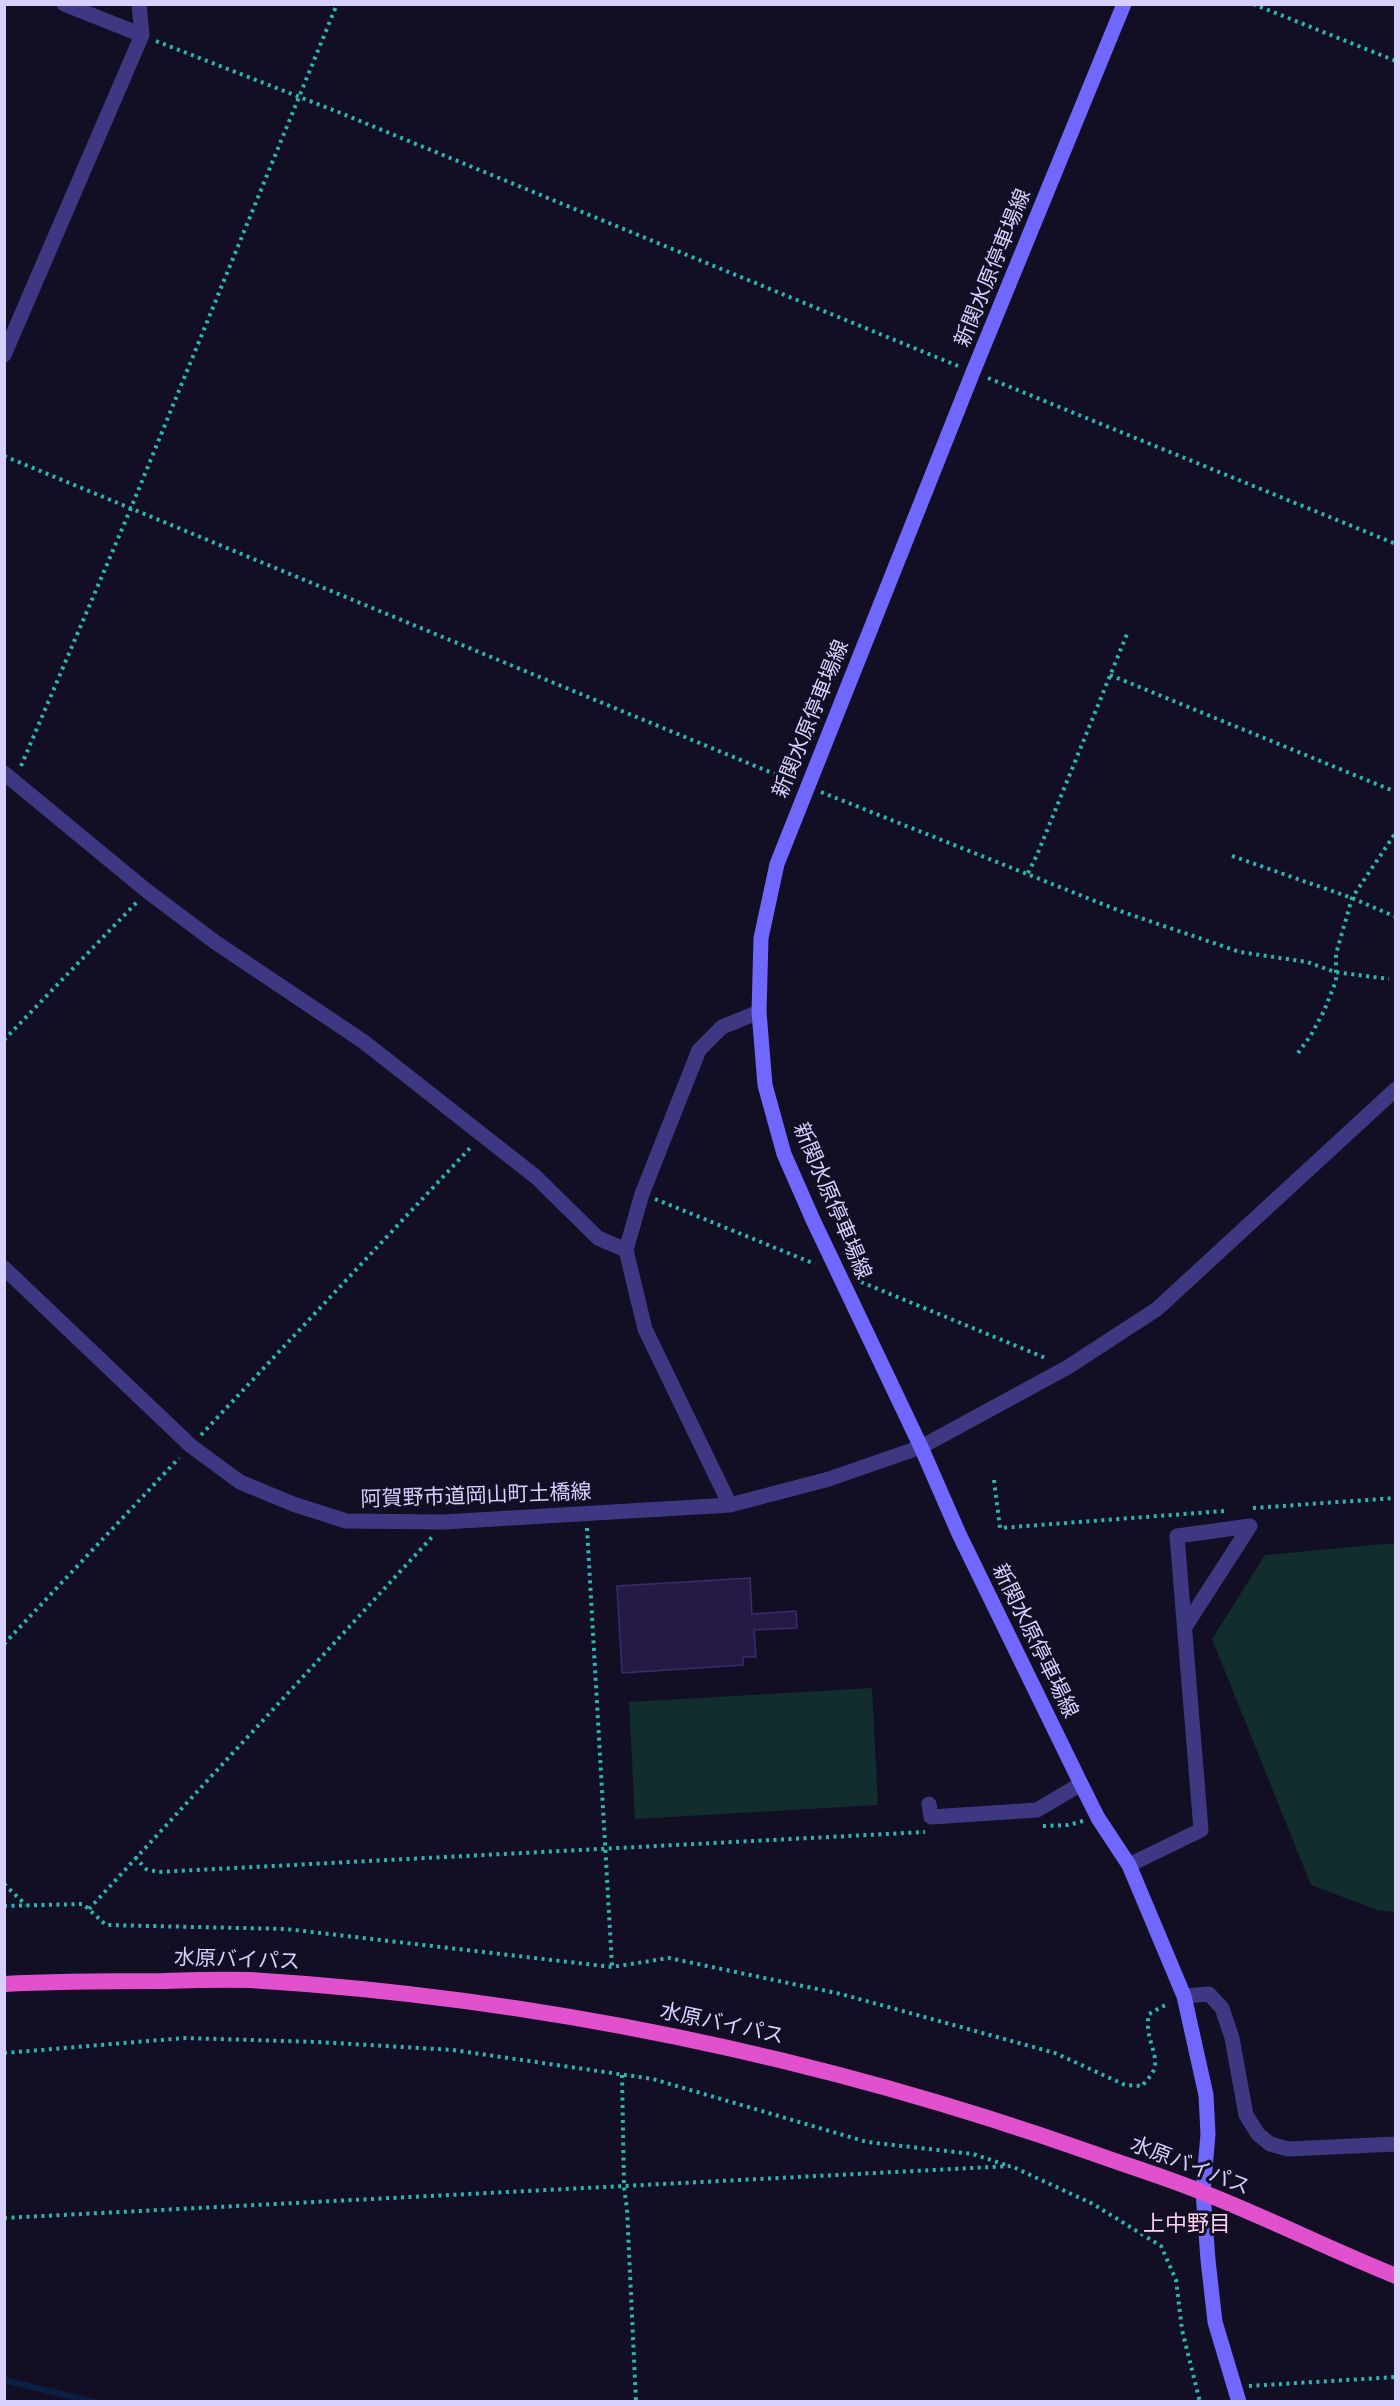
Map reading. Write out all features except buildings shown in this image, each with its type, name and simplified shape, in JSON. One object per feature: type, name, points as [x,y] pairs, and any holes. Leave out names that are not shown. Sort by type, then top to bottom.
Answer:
[{"type":"highway","name":"水原バイパス","points":[[4,1984],[55,1981],[246,1980],[393,1992],[522,2008],[717,2045],[883,2086],[1030,2131],[1203,2193],[1395,2276]]},
{"type":"main road","name":"新関水原停車場線","points":[[1124,4],[973,372],[777,864],[761,938],[759,1012],[765,1085],[784,1154],[921,1447],[959,1534],[1098,1818],[1129,1865],[1184,1996],[1206,2095],[1208,2134],[1203,2193],[1215,2322],[1236,2394]]},
{"type":"street","points":[[64,4],[142,35]]},
{"type":"street","points":[[4,355],[142,35],[139,4]]},
{"type":"street","points":[[9,778],[147,891],[215,942],[364,1042],[536,1178],[598,1238],[626,1250]]},
{"type":"street","points":[[730,1505],[645,1329],[626,1250],[642,1194],[699,1050],[722,1027],[759,1012]]},
{"type":"street","name":"阿賀野市道岡山町土橋線","points":[[4,1268],[191,1446],[240,1482],[293,1504],[346,1521],[444,1522],[730,1505],[829,1479],[921,1447],[1068,1367],[1157,1309],[1395,1089]]},
{"type":"street","points":[[1129,1865],[1201,1830],[1177,1536],[1250,1526],[1185,1627]]},
{"type":"street","points":[[929,1804],[930,1817],[1037,1810],[1081,1784]]},
{"type":"street","points":[[1184,1996],[1209,1994],[1222,2008],[1232,2037],[1246,2115],[1258,2134],[1270,2144],[1288,2149],[1395,2144]]},
{"type":"path","points":[[9,778],[131,508],[337,4]]},
{"type":"path","points":[[1253,4],[1395,61]]},
{"type":"path","points":[[142,35],[338,112],[1395,544]]},
{"type":"path","points":[[4,456],[806,787],[1120,911],[1240,952],[1307,962],[1335,972],[1389,979]]},
{"type":"path","points":[[1028,873],[1127,634]]},
{"type":"path","points":[[1110,675],[1395,792]]},
{"type":"path","points":[[1298,1053],[1324,1011],[1336,981],[1336,954],[1352,898],[1395,832]]},
{"type":"path","points":[[1232,856],[1352,898],[1395,917]]},
{"type":"path","points":[[4,1040],[147,891]]},
{"type":"path","points":[[4,1644],[481,1135]]},
{"type":"path","points":[[994,1480],[1000,1528],[1233,1510]]},
{"type":"path","points":[[1244,1509],[1395,1498]]},
{"type":"path","points":[[586,1515],[612,1967]]},
{"type":"path","points":[[89,1909],[420,1552],[444,1522]]},
{"type":"path","points":[[1032,1827],[1068,1825],[1098,1818]]},
{"type":"path","points":[[135,1857],[146,1869],[158,1872],[936,1832]]},
{"type":"path","points":[[4,1884],[26,1906]]},
{"type":"path","points":[[4,1906],[83,1904],[106,1925],[286,1929],[612,1967],[669,1958],[841,1994],[1055,2053],[1125,2085],[1142,2086],[1155,2066],[1147,2026],[1149,2014],[1184,1996]]},
{"type":"path","points":[[4,2053],[185,2038],[318,2042],[453,2050],[653,2079],[867,2142],[973,2154],[1011,2166],[1093,2204],[1161,2246],[1176,2280],[1182,2330],[1200,2402]]},
{"type":"path","points":[[622,2075],[624,2187],[636,2402]]},
{"type":"path","points":[[4,2218],[1011,2166]]},
{"type":"path","points":[[1236,2394],[1395,2377]]},
{"type":"green space","points":[[1396,1543],[1395,1912],[1377,1910],[1311,1885],[1212,1639],[1265,1555]]},
{"type":"green space","points":[[872,1688],[878,1805],[635,1819],[629,1702]]},
{"type":"waterway","points":[[4,2380],[94,2402]]},
{"type":"district","name":"上中野目","points":[[1187,2224]]}]
